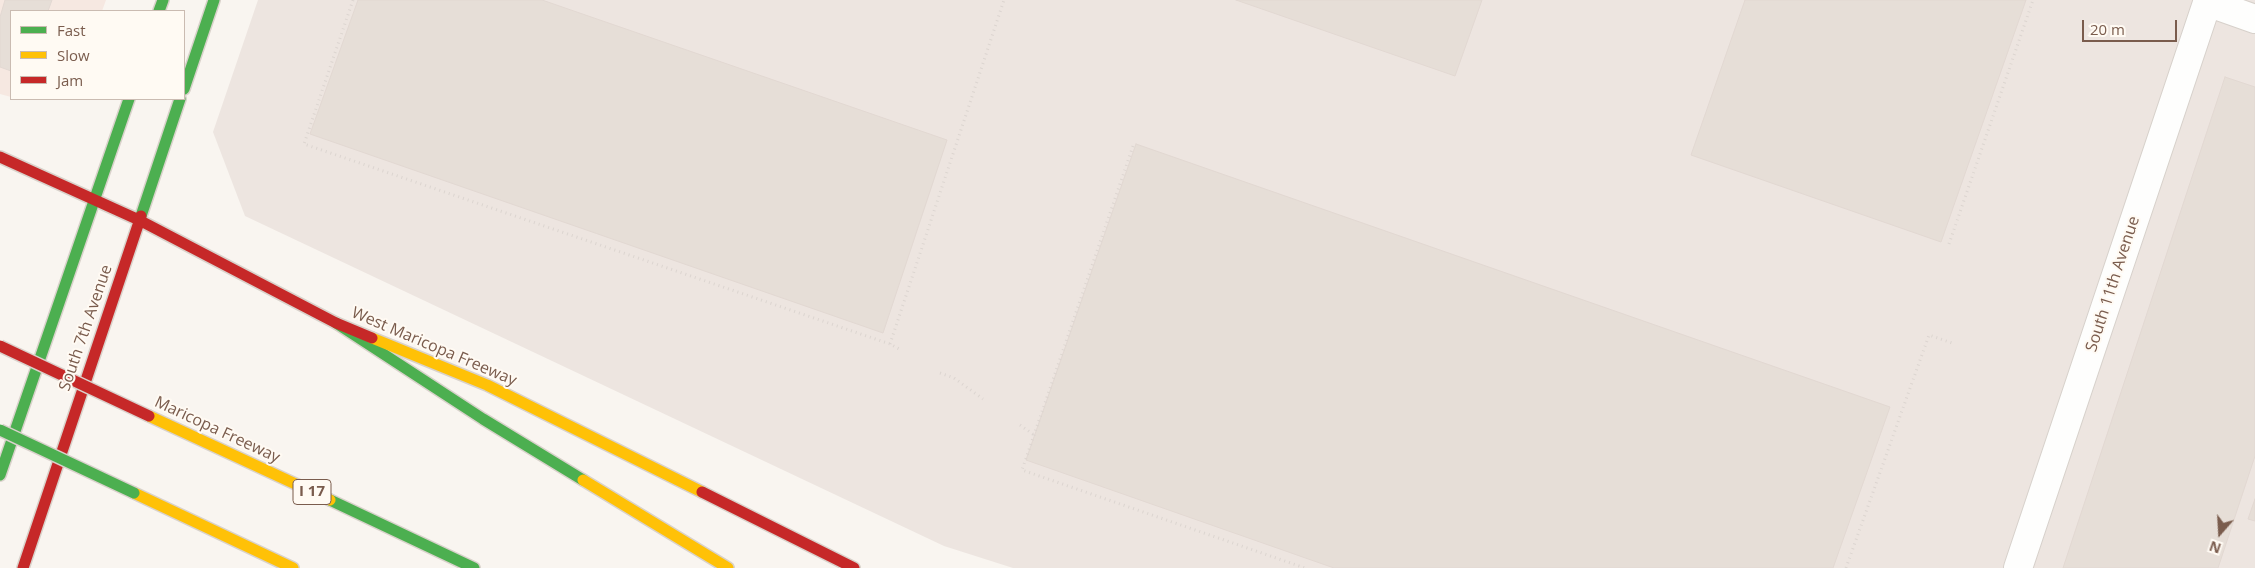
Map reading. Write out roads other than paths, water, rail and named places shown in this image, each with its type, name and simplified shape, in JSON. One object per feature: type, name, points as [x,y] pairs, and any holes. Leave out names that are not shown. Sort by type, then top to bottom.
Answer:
[{"type":"main road","points":[[185,86],[214,0]]},
{"type":"main road","name":"South 7th Avenue","points":[[0,475],[129,100]]},
{"type":"main road","name":"South 7th Avenue","points":[[23,568],[180,100]]},
{"type":"main road","name":"West Maricopa Freeway","points":[[0,158],[139,220],[336,324],[487,385],[854,568]]},
{"type":"main road","points":[[336,324],[483,419],[728,568]]},
{"type":"main road","name":"Maricopa Freeway","points":[[0,346],[474,568]]},
{"type":"main road","points":[[0,430],[293,568]]},
{"type":"street","points":[[2208,1],[2255,19]]},
{"type":"street","name":"South 11th Avenue","points":[[2018,568],[2208,1]]}]
